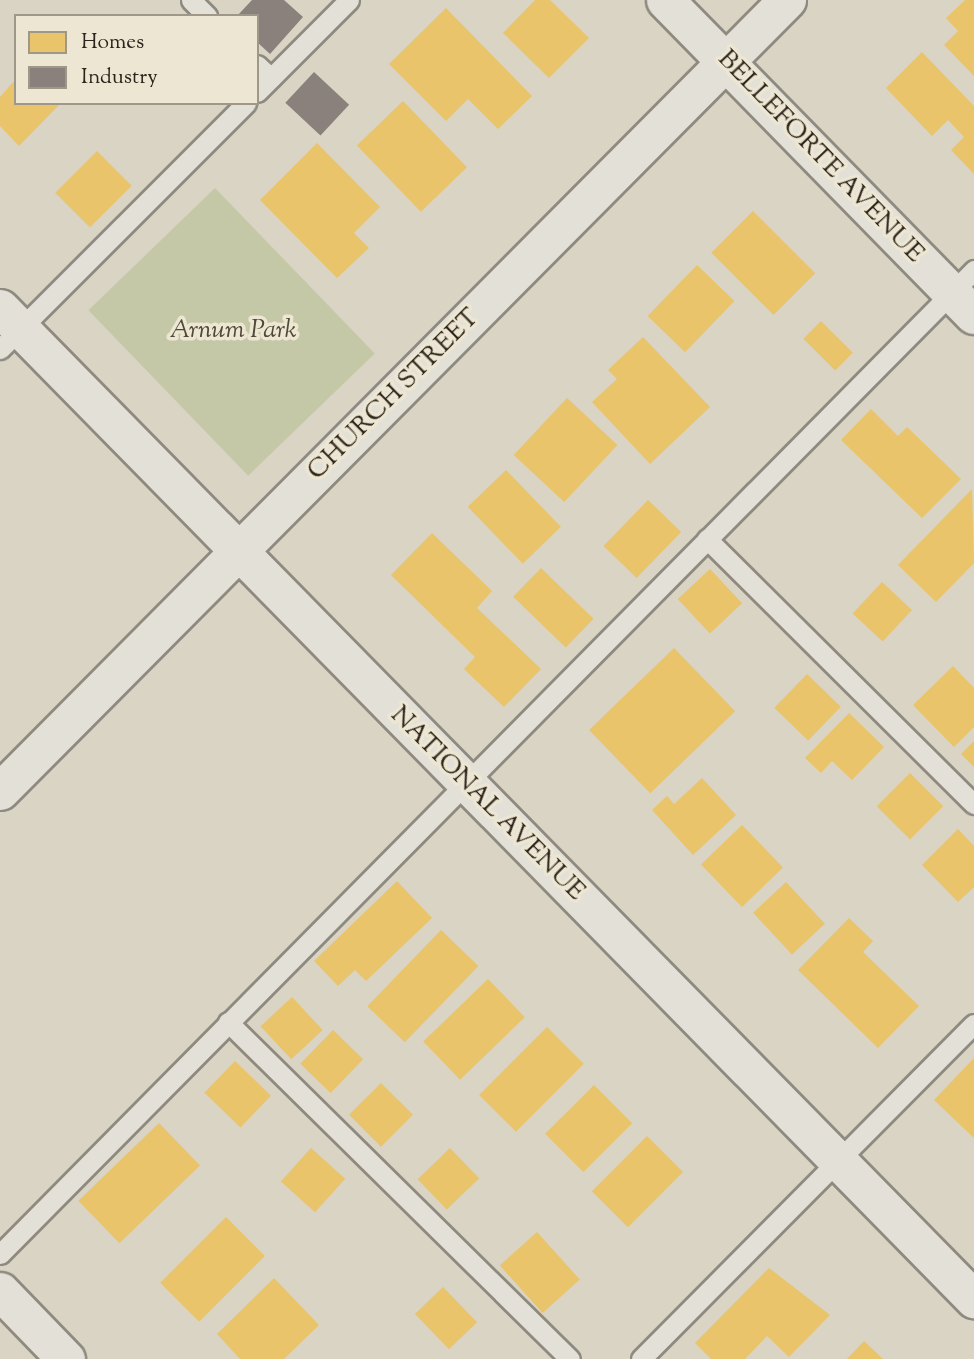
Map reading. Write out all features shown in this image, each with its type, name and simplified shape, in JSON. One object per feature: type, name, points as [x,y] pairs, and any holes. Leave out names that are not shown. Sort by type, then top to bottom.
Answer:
[{"type":"street","name":"BELLEFORTE AVENUE","points":[[665,0],[726,62],[967,292]]},
{"type":"street","name":"CHURCH STREET","points":[[0,791],[787,0]]},
{"type":"street","name":"NATIONAL AVENUE","points":[[7,329],[238,551],[974,1299]]},
{"type":"street","points":[[0,1291],[66,1359]]},
{"type":"lane","points":[[191,0],[205,14]]},
{"type":"lane","points":[[262,78],[349,0]]},
{"type":"lane","points":[[7,329],[244,105]]},
{"type":"lane","points":[[0,1254],[707,539],[967,292]]},
{"type":"lane","points":[[707,539],[974,804]]},
{"type":"lane","points":[[229,1023],[570,1359]]},
{"type":"lane","points":[[641,1359],[974,1024]]},
{"type":"green space","name":"Arnum Park","points":[[215,188],[375,353],[248,476],[88,310]]},
{"type":"building: Homes","points":[[535,0],[550,0],[589,38],[549,78],[503,33]]},
{"type":"building: Homes","points":[[965,0],[974,0],[974,76],[944,45],[958,31],[946,18]]},
{"type":"building: Homes","points":[[446,8],[532,96],[498,129],[468,99],[446,121],[389,64]]},
{"type":"building: Homes","points":[[922,52],[974,106],[974,174],[951,150],[964,137],[948,120],[932,136],[886,88]]},
{"type":"building: Homes","points":[[14,81],[14,105],[59,105],[19,146],[0,126],[0,97]]},
{"type":"building: Homes","points":[[403,101],[467,167],[421,212],[357,145]]},
{"type":"building: Homes","points":[[317,143],[380,207],[354,233],[369,248],[337,278],[260,200]]},
{"type":"building: Homes","points":[[97,151],[132,186],[90,227],[55,193]]},
{"type":"building: Homes","points":[[753,211],[815,273],[774,315],[711,253]]},
{"type":"building: Homes","points":[[697,265],[734,301],[685,352],[648,316]]},
{"type":"building: Homes","points":[[821,321],[853,353],[835,370],[803,339]]},
{"type":"building: Homes","points":[[643,337],[710,407],[650,464],[592,402],[617,379],[608,370]]},
{"type":"building: Homes","points":[[567,398],[617,445],[564,502],[514,455]]},
{"type":"building: Homes","points":[[871,409],[898,436],[907,427],[961,479],[922,518],[841,440]]},
{"type":"building: Homes","points":[[506,470],[561,527],[523,564],[468,507]]},
{"type":"building: Homes","points":[[972,489],[974,563],[936,602],[898,565]]},
{"type":"building: Homes","points":[[648,500],[681,532],[637,578],[604,546]]},
{"type":"building: Homes","points":[[432,533],[492,591],[477,608],[541,669],[504,707],[464,669],[475,657],[391,575]]},
{"type":"building: Homes","points":[[541,568],[594,619],[566,647],[513,597]]},
{"type":"building: Homes","points":[[710,569],[742,603],[710,633],[678,599]]},
{"type":"building: Homes","points":[[882,582],[912,610],[883,641],[853,613]]},
{"type":"building: Homes","points":[[674,648],[735,711],[650,793],[589,730]]},
{"type":"building: Homes","points":[[953,666],[974,688],[974,727],[954,747],[913,705]]},
{"type":"building: Homes","points":[[807,674],[841,707],[808,740],[774,708]]},
{"type":"building: Homes","points":[[849,713],[884,747],[852,780],[832,761],[821,773],[805,758]]},
{"type":"building: Homes","points":[[974,741],[974,767],[961,754]]},
{"type":"building: Homes","points":[[910,773],[943,806],[910,839],[877,806]]},
{"type":"building: Homes","points":[[702,778],[736,815],[693,855],[652,810],[667,796],[674,804]]},
{"type":"building: Homes","points":[[742,825],[783,867],[742,907],[701,865]]},
{"type":"building: Homes","points":[[958,829],[974,846],[974,887],[958,902],[922,865]]},
{"type":"building: Homes","points":[[397,881],[432,918],[366,981],[355,970],[338,986],[314,961]]},
{"type":"building: Homes","points":[[786,882],[825,924],[792,954],[753,913]]},
{"type":"building: Homes","points":[[849,918],[873,941],[863,952],[919,1006],[878,1048],[798,970]]},
{"type":"building: Homes","points":[[441,930],[478,966],[405,1042],[367,1006]]},
{"type":"building: Homes","points":[[488,979],[525,1017],[460,1080],[423,1042]]},
{"type":"building: Homes","points":[[292,997],[323,1030],[291,1059],[261,1026]]},
{"type":"building: Homes","points":[[547,1027],[584,1064],[516,1132],[479,1095]]},
{"type":"building: Homes","points":[[333,1030],[363,1059],[331,1093],[300,1064]]},
{"type":"building: Homes","points":[[974,1058],[974,1138],[934,1100]]},
{"type":"building: Homes","points":[[235,1061],[271,1096],[240,1127],[204,1093]]},
{"type":"building: Homes","points":[[381,1083],[413,1115],[381,1147],[349,1115]]},
{"type":"building: Homes","points":[[594,1085],[632,1123],[583,1172],[545,1134]]},
{"type":"building: Homes","points":[[159,1123],[200,1165],[119,1243],[78,1201]]},
{"type":"building: Homes","points":[[647,1136],[683,1172],[628,1227],[592,1191]]},
{"type":"building: Homes","points":[[311,1148],[345,1179],[315,1212],[281,1181]]},
{"type":"building: Homes","points":[[450,1148],[479,1178],[447,1209],[418,1179]]},
{"type":"building: Homes","points":[[226,1217],[265,1256],[199,1322],[160,1283]]},
{"type":"building: Homes","points":[[537,1232],[580,1280],[543,1313],[500,1265]]},
{"type":"building: Homes","points":[[769,1268],[830,1315],[789,1357],[767,1336],[745,1359],[711,1359],[695,1343]]},
{"type":"building: Homes","points":[[274,1278],[319,1325],[284,1359],[240,1359],[217,1334]]},
{"type":"building: Homes","points":[[443,1287],[477,1322],[449,1349],[415,1314]]},
{"type":"building: Homes","points":[[864,1341],[883,1359],[847,1359]]},
{"type":"building: Industry","points":[[252,0],[284,0],[303,17],[270,54],[259,44],[259,14],[239,14]]},
{"type":"building: Industry","points":[[314,72],[349,105],[320,135],[285,103]]}]
